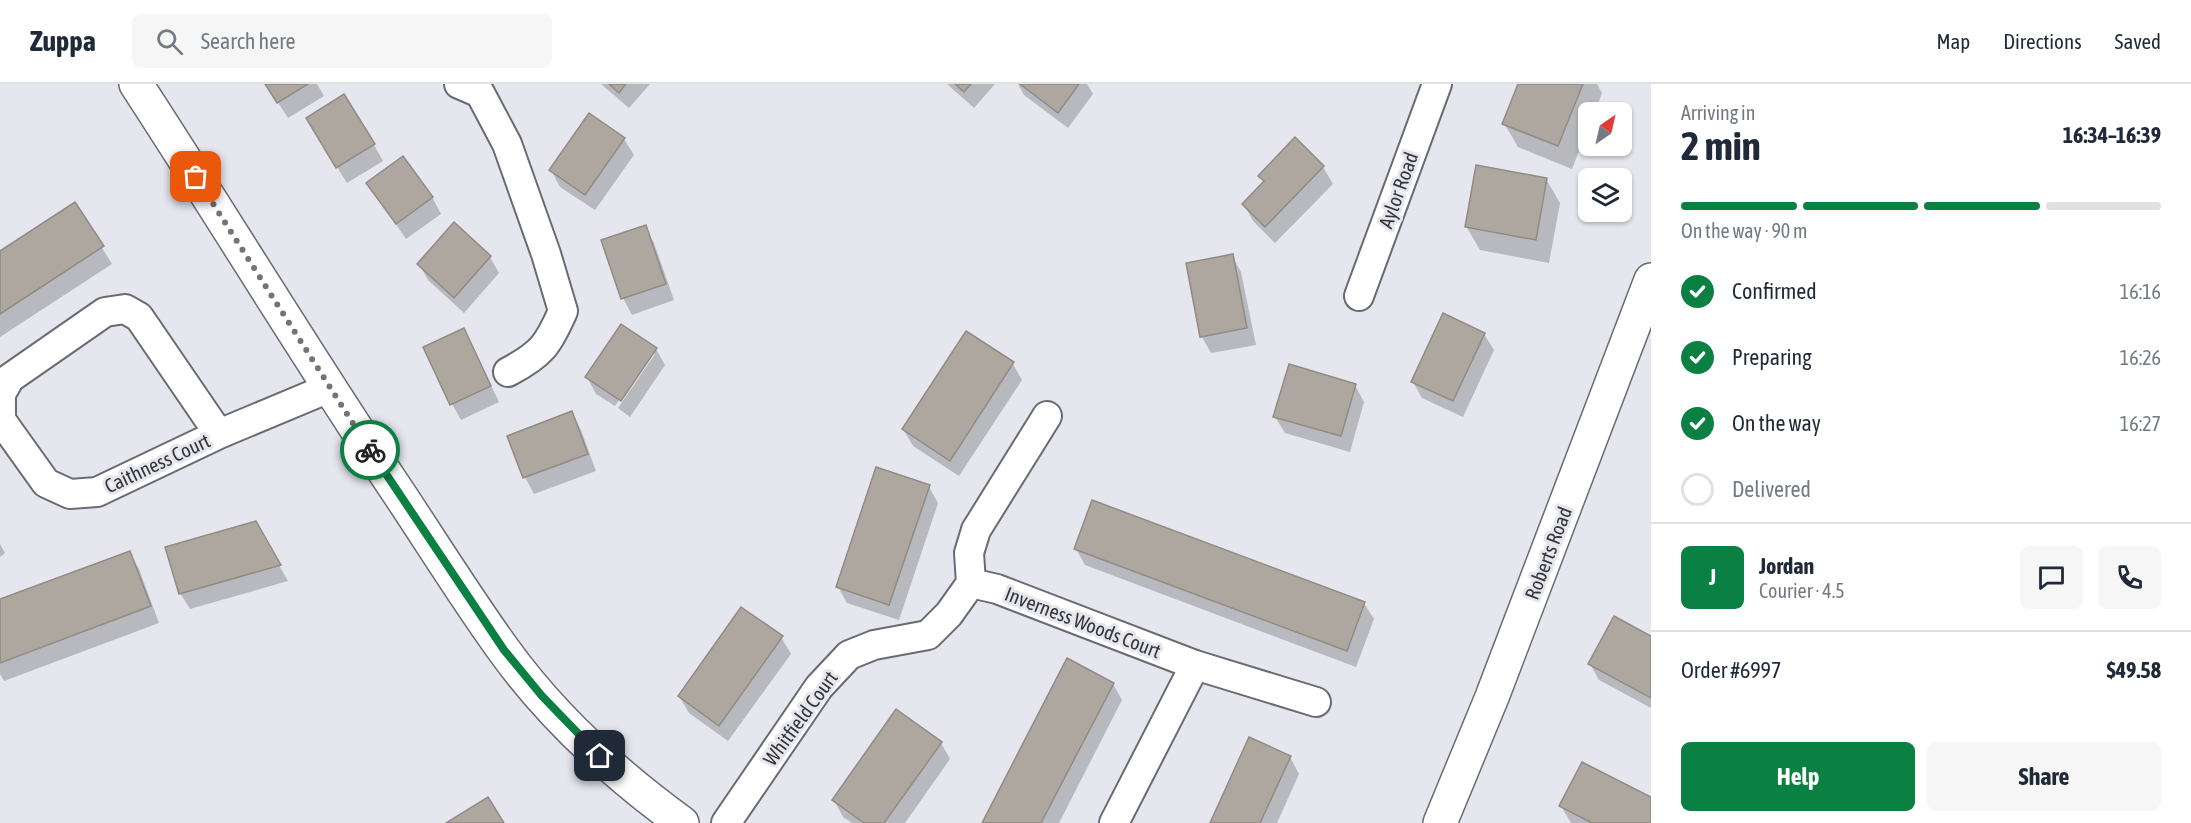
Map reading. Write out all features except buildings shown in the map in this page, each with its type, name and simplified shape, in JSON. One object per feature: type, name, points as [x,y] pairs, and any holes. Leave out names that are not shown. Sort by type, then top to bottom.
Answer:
[{"type":"street","points":[[136,84],[329,388],[504,650],[535,689],[600,756],[682,823]]},
{"type":"street","name":"Aylor Road","points":[[1359,296],[1437,84]]},
{"type":"street","points":[[475,87],[507,144],[546,254],[563,311],[551,339],[530,360],[508,372]]},
{"type":"street","name":"Roberts Road","points":[[1440,823],[1492,697],[1651,280]]},
{"type":"street","name":"Caithness Court","points":[[219,434],[139,317],[125,309],[105,312],[10,378],[1,394],[1,420],[46,483],[70,494],[96,492],[219,434],[329,388]]},
{"type":"street","points":[[971,583],[969,553],[976,530],[1047,416]]},
{"type":"street","name":"Inverness Woods Court","points":[[971,583],[997,589],[1195,665],[1316,702]]},
{"type":"street","name":"Whitfield Court","points":[[726,823],[819,687],[849,655],[874,645],[928,635],[949,614],[971,583]]},
{"type":"street","points":[[1114,823],[1195,665]]},
{"type":"way so far","points":[[196,177],[370,450]]},
{"type":"route","points":[[370,450],[504,650],[542,696],[600,756]]}]
